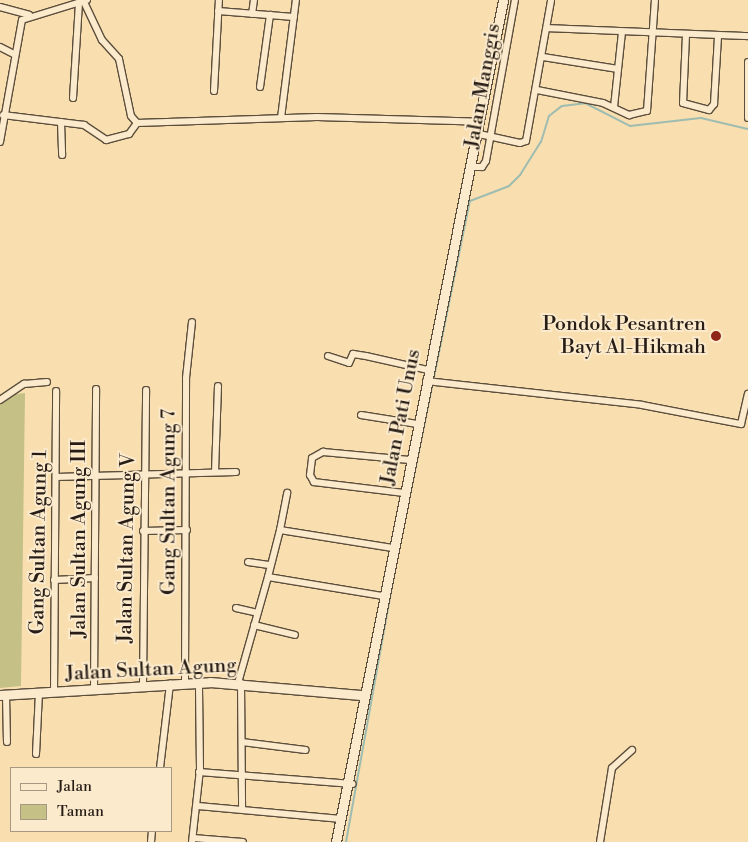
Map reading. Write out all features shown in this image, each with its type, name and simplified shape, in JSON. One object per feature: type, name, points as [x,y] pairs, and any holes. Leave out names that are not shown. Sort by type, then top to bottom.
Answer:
[{"type":"main road","name":"Jalan Pati Unus","points":[[336,842],[350,784],[363,695],[417,424],[430,382],[428,370],[485,135],[481,122],[503,0]]},
{"type":"main road","name":"Jalan Sultan Agung","points":[[3,695],[204,682],[240,683],[363,695]]},
{"type":"street","points":[[214,92],[219,0]]},
{"type":"street","points":[[252,14],[254,0]]},
{"type":"street","points":[[281,118],[296,0]]},
{"type":"street","name":"Jalan Manggis","points":[[485,135],[516,0]]},
{"type":"street","points":[[485,135],[520,143],[526,141],[543,57],[551,0]]},
{"type":"street","points":[[537,90],[614,107],[629,115],[647,111],[655,0]]},
{"type":"street","points":[[0,142],[2,113],[20,23],[29,15],[83,1]]},
{"type":"street","points":[[73,98],[83,1]]},
{"type":"street","points":[[83,1],[102,40],[119,59],[131,116],[136,123]]},
{"type":"street","points":[[0,7],[29,15]]},
{"type":"street","points":[[218,11],[294,17]]},
{"type":"street","points":[[260,87],[270,15]]},
{"type":"street","points":[[548,28],[653,34],[748,36]]},
{"type":"street","points":[[614,107],[622,32]]},
{"type":"street","points":[[686,35],[682,97],[686,107],[712,108],[718,36]]},
{"type":"street","points":[[0,46],[14,54]]},
{"type":"street","points":[[543,57],[618,69]]},
{"type":"street","points":[[748,62],[748,118]]},
{"type":"street","points":[[2,113],[93,128],[106,140],[131,132],[136,123]]},
{"type":"street","points":[[136,123],[281,118],[481,122]]},
{"type":"street","points":[[61,122],[62,156]]},
{"type":"street","name":"Gang Sultan Agung 7","points":[[185,683],[187,530],[184,472],[186,378],[192,322]]},
{"type":"street","points":[[328,356],[349,363],[353,354],[428,370]]},
{"type":"street","points":[[0,400],[24,384],[47,382]]},
{"type":"street","points":[[430,382],[642,405],[741,424],[748,396]]},
{"type":"street","points":[[216,472],[218,386]]},
{"type":"street","name":"Jalan Sultan Agung III","points":[[94,690],[96,389]]},
{"type":"street","name":"Jalan Sultan Agung V","points":[[143,686],[143,531],[146,390]]},
{"type":"street","name":"Gang Sultan Agung 1","points":[[54,693],[56,391]]},
{"type":"street","points":[[361,415],[417,424]]},
{"type":"street","points":[[404,493],[314,482],[310,475],[312,458],[323,452],[410,460]]},
{"type":"street","points":[[56,477],[95,473],[236,472]]},
{"type":"street","points":[[242,809],[240,683],[268,577],[269,565],[280,530],[287,493]]},
{"type":"street","points":[[143,531],[187,530]]},
{"type":"street","points":[[280,530],[392,548]]},
{"type":"street","points":[[248,562],[269,565]]},
{"type":"street","points":[[268,577],[383,596]]},
{"type":"street","points":[[54,580],[95,578]]},
{"type":"street","points":[[236,608],[257,613]]},
{"type":"street","points":[[254,625],[295,635]]},
{"type":"street","points":[[204,682],[204,772],[196,839],[243,842]]},
{"type":"street","points":[[160,767],[170,684]]},
{"type":"street","points":[[36,754],[38,693]]},
{"type":"street","points":[[3,695],[7,742]]},
{"type":"street","points":[[242,742],[305,750]]},
{"type":"street","points":[[600,842],[612,768],[632,750]]},
{"type":"street","points":[[204,772],[350,784]]},
{"type":"street","points":[[201,806],[341,819]]},
{"type":"green space","points":[[25,393],[21,686],[0,688],[0,396]]},
{"type":"waterway","points":[[346,842],[397,559],[470,201],[509,186],[520,175],[541,142],[549,116],[562,106],[585,103],[630,126],[701,118],[748,129]]},
{"type":"place","name":"Pondok Pesantren Bayt Al-Hikmah","points":[[716,336]]}]
